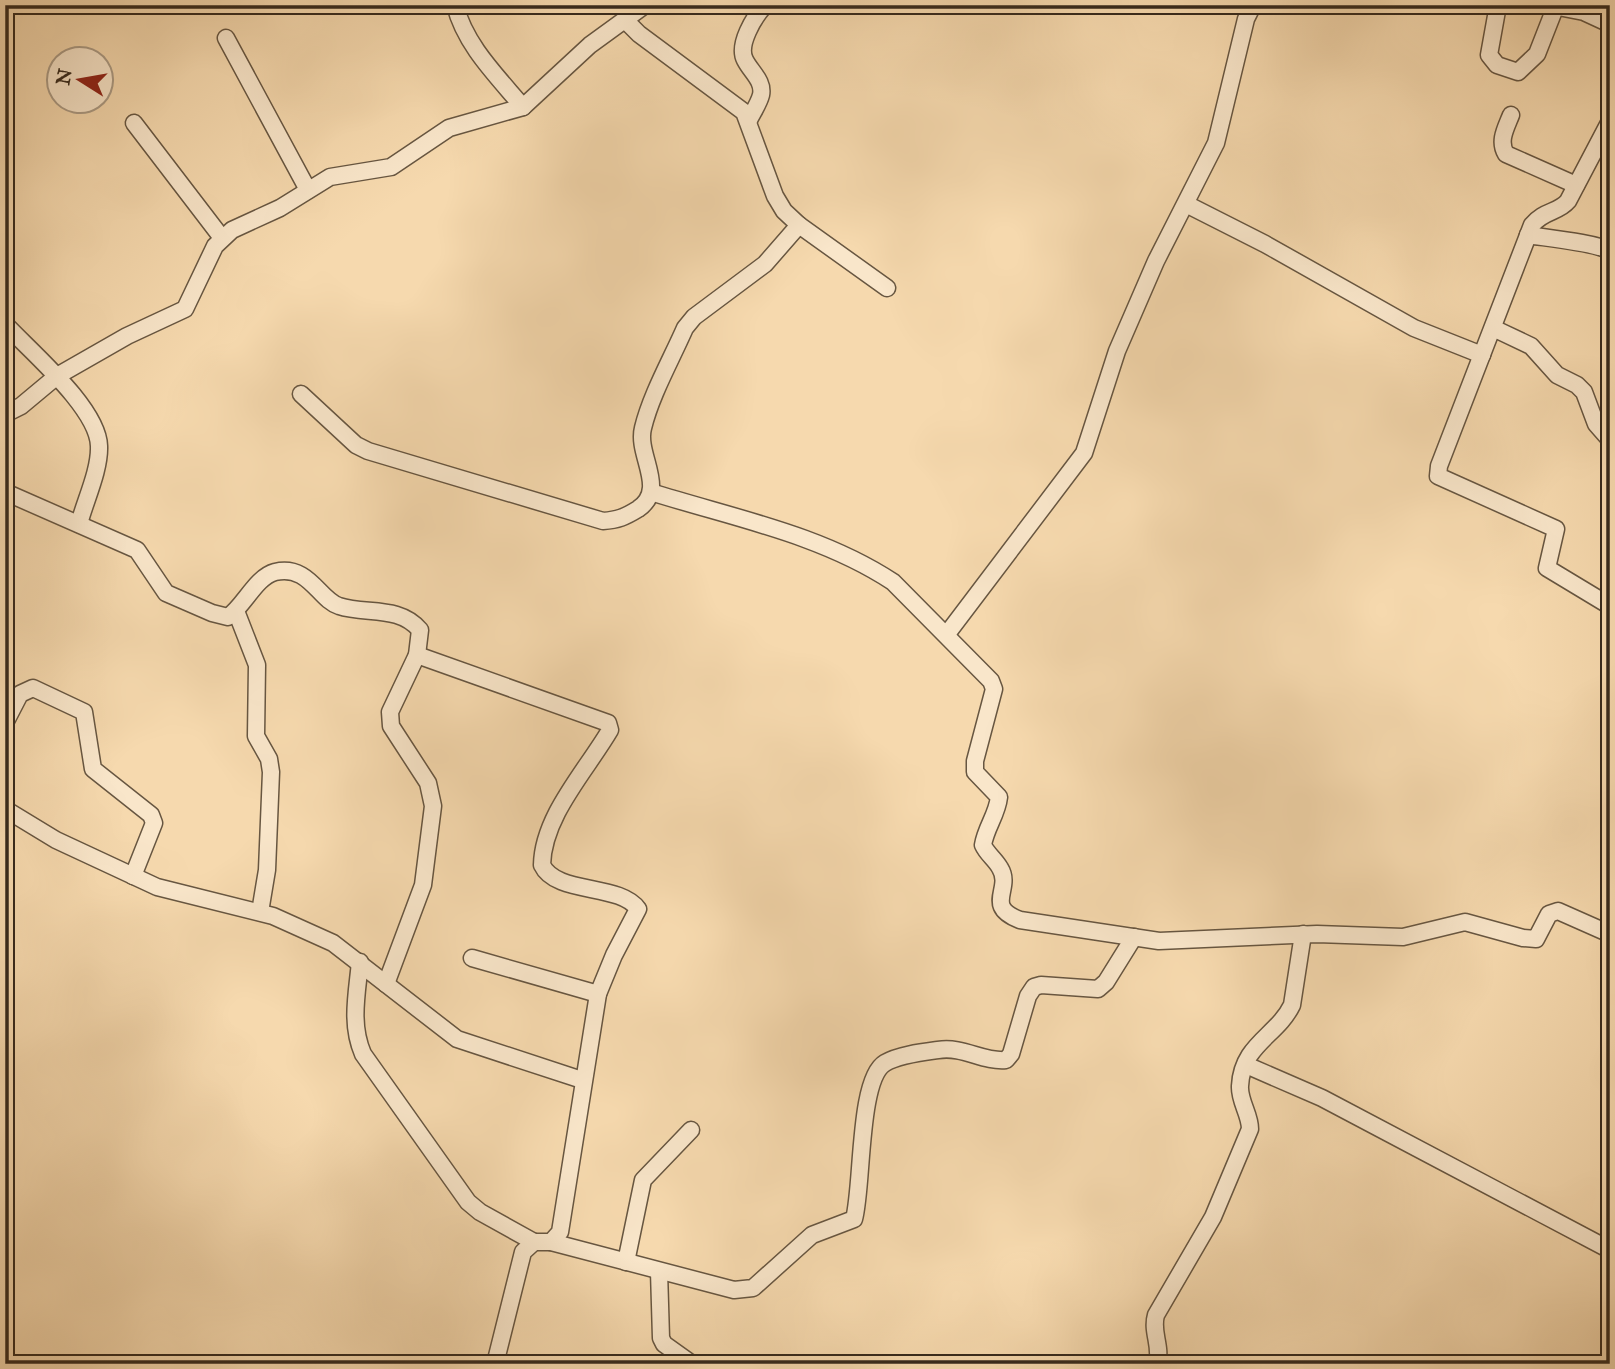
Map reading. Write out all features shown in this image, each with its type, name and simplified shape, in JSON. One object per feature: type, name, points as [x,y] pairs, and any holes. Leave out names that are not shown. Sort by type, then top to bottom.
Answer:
[{"type":"street","points":[[455,5],[461,24],[476,49],[523,107]]},
{"type":"street","points":[[5,414],[21,406],[57,376],[127,336],[185,309],[222,237],[343,173],[391,167],[449,128],[523,107],[590,45],[645,5]]},
{"type":"street","points":[[749,120],[761,95],[761,85],[744,59],[743,51],[754,18],[765,5]]},
{"type":"street","points":[[1498,5],[1489,55],[1497,65],[1518,72],[1537,54],[1551,7],[1584,12],[1610,24]]},
{"type":"street","points":[[947,634],[1084,453],[1118,351],[1156,261],[1216,143],[1251,6]]},
{"type":"street","points":[[625,20],[639,34],[735,103],[749,120],[775,195],[799,225],[887,288]]},
{"type":"street","points":[[226,38],[308,190]]},
{"type":"street","points":[[1511,115],[1502,137],[1501,147],[1506,154],[1576,185]]},
{"type":"street","points":[[1610,121],[1563,207],[1547,210],[1532,225],[1438,466],[1438,477],[1556,528],[1547,568],[1610,606]]},
{"type":"street","points":[[134,123],[222,237]]},
{"type":"street","points":[[1186,204],[1265,244],[1413,328],[1482,355]]},
{"type":"street","points":[[301,394],[356,444],[368,451],[591,518],[620,520],[644,505],[651,492],[652,480],[643,449],[643,427],[685,328],[694,317],[765,264],[799,225]]},
{"type":"street","points":[[1528,235],[1557,242],[1589,244],[1610,251]]},
{"type":"street","points":[[5,324],[72,394],[99,444],[79,524]]},
{"type":"street","points":[[1493,328],[1531,346],[1557,375],[1577,385],[1584,392],[1596,424],[1610,440]]},
{"type":"street","points":[[5,492],[137,550],[159,586],[174,599],[220,615],[228,617],[236,611],[267,576],[277,571],[310,580],[328,601],[340,607],[386,611],[413,622],[420,630],[417,655],[390,712],[391,726],[428,783],[433,806],[423,885],[386,984]]},
{"type":"street","points":[[651,492],[829,546],[893,582],[947,634],[994,689],[975,761],[975,772],[999,796],[997,812],[985,833],[983,845],[1001,868],[1004,880],[1000,905],[1006,915],[1020,920],[1168,941],[1303,934],[1403,937],[1465,922],[1523,939],[1536,939],[1549,914],[1558,911],[1610,934]]},
{"type":"street","points":[[236,611],[257,665],[256,736],[269,759],[271,772],[267,870],[260,912]]},
{"type":"street","points":[[417,655],[608,723],[610,730],[593,752],[544,840],[542,850],[542,865],[552,878],[627,899],[638,909],[614,955],[598,994],[582,1080],[560,1232],[551,1242]]},
{"type":"street","points":[[5,723],[20,694],[33,688],[84,712],[93,769],[151,815],[154,822],[132,876]]},
{"type":"street","points":[[5,809],[56,840],[132,876],[173,892],[260,912],[333,943],[457,1039],[582,1080]]},
{"type":"street","points":[[1157,1364],[1160,1353],[1153,1324],[1156,1315],[1213,1217],[1250,1129],[1250,1119],[1239,1088],[1252,1049],[1287,1014],[1292,1005],[1303,934]]},
{"type":"street","points":[[360,962],[355,1022],[356,1038],[363,1054],[468,1202],[480,1212],[534,1242],[551,1242],[743,1291],[753,1288],[812,1236],[854,1219],[865,1119],[874,1076],[880,1068],[887,1062],[959,1048],[997,1061],[1006,1060],[1012,1054],[1028,996],[1034,987],[1041,985],[1098,989],[1106,982],[1135,937]]},
{"type":"street","points":[[471,958],[598,994]]},
{"type":"street","points":[[1246,1065],[1322,1098],[1610,1250]]},
{"type":"street","points":[[626,1262],[643,1180],[691,1130]]},
{"type":"street","points":[[495,1364],[523,1252],[534,1242]]},
{"type":"street","points":[[659,1271],[661,1338],[664,1344],[692,1364]]}]
